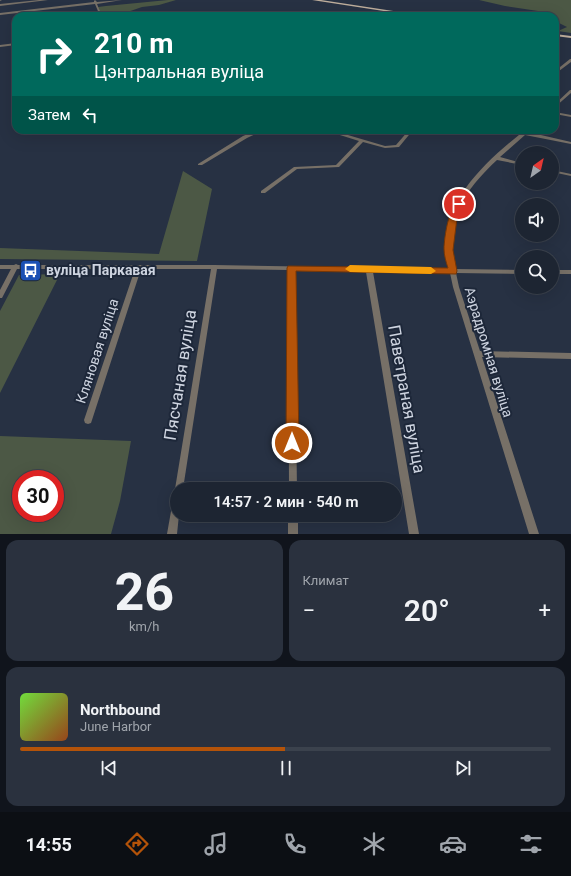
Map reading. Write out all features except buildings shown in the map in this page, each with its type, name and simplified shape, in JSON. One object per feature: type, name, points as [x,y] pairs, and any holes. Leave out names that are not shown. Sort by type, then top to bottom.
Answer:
[{"type":"main road","points":[[314,0],[387,12]]},
{"type":"main road","points":[[559,36],[571,38]]},
{"type":"street","points":[[0,5],[12,2],[47,0]]},
{"type":"street","points":[[16,12],[122,0]]},
{"type":"street","points":[[96,2],[100,12]]},
{"type":"street","points":[[0,14],[12,12]]},
{"type":"street","points":[[0,46],[12,44]]},
{"type":"street","points":[[559,70],[571,60]]},
{"type":"street","points":[[559,102],[571,91]]},
{"type":"street","points":[[559,114],[571,116]]},
{"type":"street","points":[[200,164],[252,134]]},
{"type":"street","points":[[339,134],[385,147],[396,146],[407,134]]},
{"type":"street","name":"Аэрадромная вуліца","points":[[524,134],[496,158],[466,190],[453,218],[448,250],[456,288],[534,534]]},
{"type":"street","points":[[534,134],[571,143]]},
{"type":"street","points":[[263,192],[296,168],[337,166],[361,141]]},
{"type":"street","points":[[496,158],[515,162]]},
{"type":"street","points":[[559,172],[571,175]]},
{"type":"street","points":[[0,296],[16,266]]},
{"type":"street","points":[[0,267],[214,267],[515,272]]},
{"type":"street","name":"Кляновая вуліца","points":[[88,420],[139,267]]},
{"type":"street","name":"Пясчаная вуліца","points":[[180,482],[214,267]]},
{"type":"street","points":[[291,268],[293,482]]},
{"type":"street","name":"Паветраная вуліца","points":[[370,269],[414,534]]},
{"type":"street","points":[[559,272],[571,272]]},
{"type":"street","points":[[476,354],[571,356]]},
{"type":"street","points":[[172,534],[174,522]]},
{"type":"street","points":[[293,522],[293,534]]},
{"type":"green space","points":[[176,0],[159,5],[142,7],[128,12],[99,12],[98,7]]},
{"type":"green space","points":[[479,0],[571,0],[571,33],[559,31],[567,27],[559,23],[559,12],[539,12]]},
{"type":"green space","points":[[183,171],[212,189],[197,261],[0,259],[0,248],[159,254]]},
{"type":"green space","points":[[60,274],[0,393],[0,311],[19,275]]},
{"type":"green space","points":[[0,436],[131,441],[120,501],[111,534],[0,534]]},
{"type":"slow traffic","points":[[350,269],[431,271]]},
{"type":"place","name":"вуліца Паркавая","points":[[31,270]]},
{"type":"route","points":[[292,443],[291,268],[453,271],[449,260],[448,250],[453,218],[459,204]]}]
